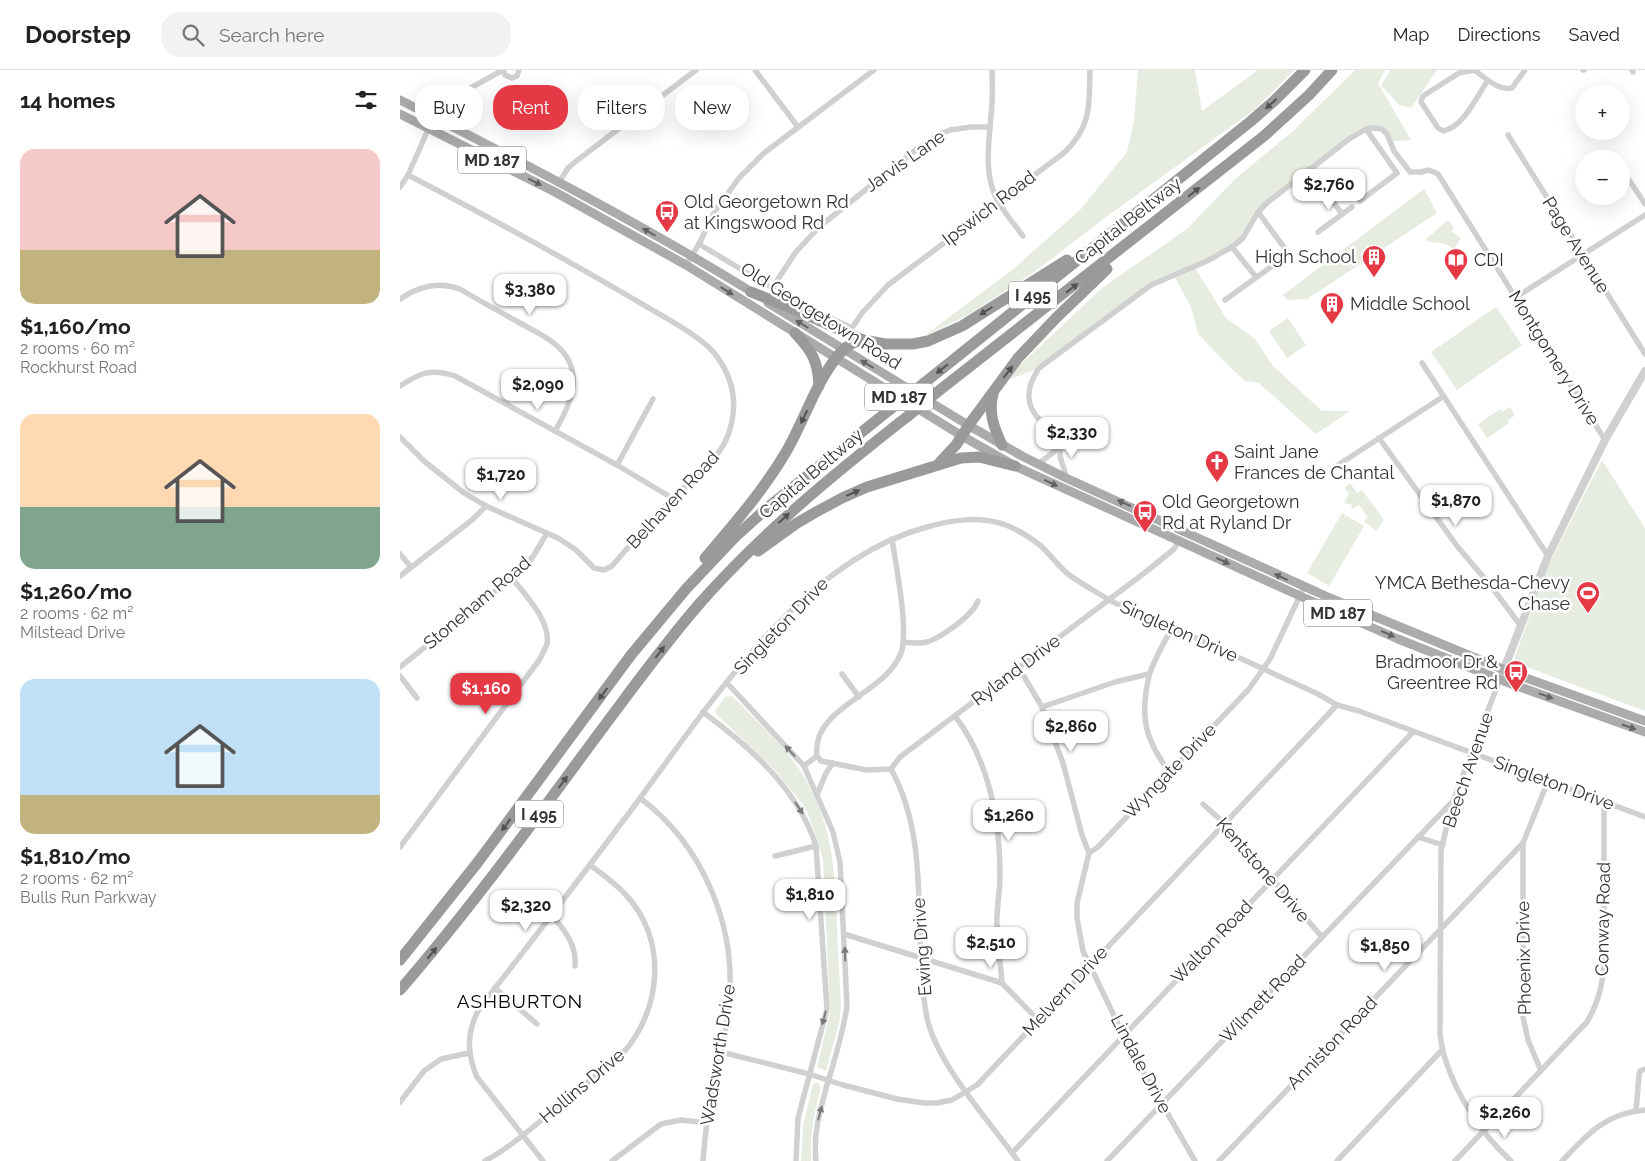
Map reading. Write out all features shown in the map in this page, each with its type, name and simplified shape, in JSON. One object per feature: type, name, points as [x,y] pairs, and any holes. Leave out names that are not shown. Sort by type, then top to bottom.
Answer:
[{"type":"highway","name":"Capital Beltway","points":[[400,960],[478,862],[632,655],[681,595],[736,537],[800,480],[1274,102],[1305,70]]},
{"type":"highway","name":"Capital Beltway","points":[[400,990],[464,914],[648,667],[700,603],[729,571],[780,522],[841,469],[1276,126],[1332,70]]},
{"type":"highway","points":[[751,292],[863,340],[892,344],[912,344],[928,341],[946,334],[1042,276],[1143,207]]},
{"type":"highway","points":[[937,464],[949,454],[1018,358],[1057,316],[1156,222]]},
{"type":"highway","points":[[794,333],[813,355],[818,368],[819,387]]},
{"type":"highway","points":[[632,655],[682,586],[762,488],[790,445],[819,387],[839,354],[853,343],[863,340]]},
{"type":"highway","points":[[994,390],[991,410],[992,420],[1002,445]]},
{"type":"highway","points":[[700,603],[760,550],[797,523],[842,498],[867,487],[937,464],[962,458],[977,457],[1015,466]]},
{"type":"main road","name":"Old Georgetown Road","points":[[400,100],[415,108]]},
{"type":"main road","name":"Old Georgetown Road","points":[[400,114],[415,122]]},
{"type":"main road","name":"Old Georgetown Road","points":[[431,130],[555,192],[686,265],[794,333],[839,354],[1002,445],[1066,478],[1184,532],[1398,639],[1645,732]]},
{"type":"main road","name":"Old Georgetown Road","points":[[459,130],[560,182],[692,256],[751,292],[839,354],[962,436],[1015,466],[1179,541],[1302,592],[1645,721]]},
{"type":"street","points":[[476,85],[503,70],[505,75],[512,78],[516,76],[519,70]]},
{"type":"street","points":[[555,192],[568,168],[696,70]]},
{"type":"street","points":[[755,70],[798,127]]},
{"type":"street","points":[[686,265],[699,244],[715,211],[739,178],[764,153],[874,70]]},
{"type":"street","points":[[992,70],[990,178],[998,201],[1023,236]]},
{"type":"street","name":"Ipswich Road","points":[[852,328],[862,313],[888,285],[1065,152],[1075,142],[1083,129],[1089,110],[1090,70]]},
{"type":"street","points":[[1488,80],[1464,117],[1448,130],[1443,131],[1438,128],[1422,104],[1423,96],[1458,73],[1474,70],[1500,88],[1506,89],[1512,88],[1525,70]]},
{"type":"street","name":"Jarvis Lane","points":[[773,287],[795,254],[818,226],[917,150],[940,134],[950,130],[971,127],[990,128]]},
{"type":"street","points":[[1066,478],[1060,456],[1061,441],[1059,436],[1036,416],[1029,399],[1029,386],[1039,368],[1151,285],[1232,248],[1243,238],[1258,212],[1268,202],[1349,139],[1366,129],[1397,173],[1360,201]]},
{"type":"street","name":"Montgomery Drive","points":[[1366,129],[1382,129],[1387,134],[1394,151],[1410,172],[1429,170],[1438,174],[1605,440]]},
{"type":"street","points":[[400,187],[408,175],[429,130]]},
{"type":"street","name":"Page Avenue","points":[[1508,135],[1645,354]]},
{"type":"street","points":[[1310,169],[1342,214]]},
{"type":"street","name":"Belhaven Road","points":[[408,175],[610,285],[674,324],[714,352],[724,366],[730,380],[734,402],[730,429],[725,443],[714,459],[672,498],[612,566],[604,570],[594,568],[576,550],[547,533]]},
{"type":"street","points":[[1630,182],[1645,204]]},
{"type":"street","points":[[1318,232],[1352,207]]},
{"type":"street","points":[[1225,300],[1289,254],[1258,212]]},
{"type":"street","points":[[1516,297],[1645,215]]},
{"type":"street","name":"Old Georgetown Road","points":[[699,244],[792,300],[852,328]]},
{"type":"street","points":[[1232,248],[1256,277]]},
{"type":"street","points":[[400,299],[424,286],[450,286],[508,316],[557,345],[566,357],[572,371],[574,386],[566,414],[555,431]]},
{"type":"street","points":[[1422,363],[1548,556]]},
{"type":"street","name":"Beech Avenue","points":[[1511,1161],[1468,1108],[1442,1050],[1440,1034],[1440,928],[1442,845],[1453,801],[1548,556],[1605,440],[1645,371]]},
{"type":"street","points":[[400,386],[416,375],[425,372],[444,373],[455,376],[617,464],[672,498]]},
{"type":"street","points":[[1335,467],[1444,396]]},
{"type":"street","points":[[617,464],[653,399]]},
{"type":"street","points":[[400,437],[424,461],[464,493],[486,506],[547,533]]},
{"type":"street","points":[[1379,438],[1457,546],[1491,586],[1520,625]]},
{"type":"street","points":[[1038,464],[1056,450],[1061,441]]},
{"type":"street","points":[[400,576],[472,520],[486,506]]},
{"type":"street","name":"Singleton Drive","points":[[543,1161],[477,1077],[470,1062],[471,1029],[480,1007],[552,916],[703,712],[762,640],[811,591],[839,569],[869,550],[918,529],[948,521],[982,520],[1003,524],[1025,534],[1041,546],[1068,574],[1109,600],[1264,669],[1337,705],[1645,817]]},
{"type":"street","name":"Ryland Drive","points":[[891,769],[900,757],[1174,549],[1184,532]]},
{"type":"street","name":"Stoneham Road","points":[[400,667],[512,578],[534,555],[547,533]]},
{"type":"street","points":[[891,769],[868,770],[821,761],[817,756],[816,743],[824,726],[835,715],[889,673],[898,660],[904,642],[904,626],[892,539]]},
{"type":"street","points":[[400,554],[411,567]]},
{"type":"street","points":[[400,847],[540,659],[547,643],[546,628],[543,620],[512,578]]},
{"type":"street","name":"Wyngate Drive","points":[[1089,853],[1098,846],[1249,688],[1270,659],[1302,592]]},
{"type":"street","points":[[904,642],[918,643],[938,636],[971,612],[978,601]]},
{"type":"street","points":[[1169,772],[1154,752],[1146,730],[1144,707],[1149,674],[1172,627]]},
{"type":"street","points":[[1019,668],[1042,707],[1063,763],[1082,835],[1089,853],[1077,902],[1077,918],[1083,952],[1090,965]]},
{"type":"street","points":[[842,674],[859,697]]},
{"type":"street","points":[[1042,707],[1116,682],[1149,674]]},
{"type":"street","points":[[400,676],[417,698]]},
{"type":"street","points":[[727,683],[804,766],[833,832],[840,862],[847,1006],[844,1026],[818,1119],[814,1143],[816,1161]]},
{"type":"street","name":"Melvern Drive","points":[[721,1052],[897,1099],[924,1103],[952,1100],[977,1085],[1337,705]]},
{"type":"street","points":[[703,712],[755,754],[780,782],[803,815],[811,830],[816,846],[827,1009],[808,1074],[798,1118],[796,1161]]},
{"type":"street","points":[[955,716],[962,725],[978,756],[995,811],[1000,878],[997,926],[1002,984]]},
{"type":"street","name":"Walton Road","points":[[1012,1152],[1413,732]]},
{"type":"street","points":[[804,766],[817,756]]},
{"type":"street","points":[[817,795],[826,773],[833,763]]},
{"type":"street","name":"Ewing Drive","points":[[891,769],[906,801],[914,832],[920,905],[920,957],[927,1018],[934,1039],[946,1064],[1018,1161]]},
{"type":"street","name":"Anniston Road","points":[[1219,1161],[1523,842],[1548,781]]},
{"type":"street","name":"Wadsworth Drive","points":[[640,798],[650,805],[674,829],[689,848],[718,905],[726,936],[730,975],[730,1004],[707,1123],[704,1161]]},
{"type":"street","name":"Wilmett Road","points":[[1108,1161],[1453,801]]},
{"type":"street","name":"Conway Road","points":[[1455,1161],[1587,1022],[1596,1008],[1601,990],[1604,965],[1604,801]]},
{"type":"street","name":"Kentstone Drive","points":[[1203,804],[1225,824],[1322,937]]},
{"type":"street","points":[[1418,837],[1442,845]]},
{"type":"street","name":"Phoenix Drive","points":[[1523,842],[1523,1017],[1528,1040],[1541,1071]]},
{"type":"street","points":[[775,856],[816,846]]},
{"type":"street","name":"Hollins Drive","points":[[485,1161],[522,1135],[622,1054],[640,1031],[650,1009],[654,990],[655,966],[652,944],[647,930],[640,914],[626,895],[590,865]]},
{"type":"street","points":[[552,916],[572,944],[576,959],[575,966]]},
{"type":"street","points":[[844,934],[1002,984],[1038,1020]]},
{"type":"street","name":"Lindale Drive","points":[[1090,965],[1124,1035],[1195,1161]]},
{"type":"street","points":[[495,988],[537,1024]]},
{"type":"street","points":[[1337,1161],[1442,1050]]},
{"type":"street","points":[[400,1102],[424,1071],[442,1059],[469,1053]]},
{"type":"street","points":[[1636,1111],[1639,1075],[1640,1071],[1645,1069]]},
{"type":"street","points":[[1562,1161],[1597,1126],[1619,1115],[1645,1110]]},
{"type":"street","points":[[612,1161],[661,1124],[681,1120],[707,1123]]},
{"type":"shaded area","points":[[1138,70],[1195,70],[1202,111],[1258,70],[1294,70],[1254,110],[1106,217],[1034,272],[968,315],[924,336],[1012,270],[1080,210],[1127,152],[1134,121]]},
{"type":"shaded area","points":[[1355,70],[1385,70],[1378,83],[1411,140],[1391,141],[1382,129],[1366,129],[1268,202],[1243,238],[1194,266],[1226,318],[1254,338],[1273,366],[1322,411],[1350,411],[1316,434],[1259,383],[1245,381],[1198,334],[1191,307],[1173,274],[1151,285],[1039,368],[1001,383],[1102,288],[1187,229],[1235,179],[1291,133]]},
{"type":"shaded area","points":[[1391,70],[1437,70],[1411,108],[1399,105],[1381,85]]},
{"type":"shaded area","points":[[1424,189],[1437,213],[1307,299],[1287,300],[1283,295]]},
{"type":"shaded area","points":[[1448,220],[1454,228],[1451,231],[1461,238],[1454,249],[1443,243],[1425,240]]},
{"type":"shaded area","points":[[1496,307],[1522,345],[1457,390],[1431,352]]},
{"type":"shaded area","points":[[1288,318],[1306,345],[1287,358],[1269,331]]},
{"type":"shaded area","points":[[1510,407],[1515,415],[1508,421],[1509,423],[1487,438],[1478,424],[1500,409],[1502,412]]},
{"type":"shaded area","name":"YMCA Bethesda-Chevy Chase","points":[[1602,460],[1645,528],[1645,711],[1513,662],[1548,566]]},
{"type":"shaded area","points":[[1350,483],[1357,493],[1362,490],[1384,520],[1376,531],[1364,521],[1368,517],[1359,505],[1351,510],[1352,505],[1344,503],[1349,494],[1345,488]]},
{"type":"shaded area","points":[[1342,513],[1364,526],[1329,586],[1307,573]]},
{"type":"shaded area","points":[[732,696],[772,737],[800,771],[816,800],[828,836],[834,871],[841,1007],[839,1024],[826,1071],[817,1067],[830,1013],[823,860],[805,807],[772,767],[717,715],[715,711],[725,697]]},
{"type":"shaded area","points":[[818,1083],[821,1088],[813,1124],[811,1161],[801,1161],[803,1126],[813,1084]]},
{"type":"place","name":"Old Georgetown Rd at Kingswood Rd","points":[[667,233]]},
{"type":"place","name":"High School","points":[[1374,278]]},
{"type":"place","name":"CDI","points":[[1456,281]]},
{"type":"place","name":"Middle School","points":[[1332,325]]},
{"type":"place","name":"Saint Jane Frances de Chantal","points":[[1217,483]]},
{"type":"place","name":"Old Georgetown Rd at Ryland Dr","points":[[1145,533]]},
{"type":"place","name":"YMCA Bethesda-Chevy Chase","points":[[1588,614]]},
{"type":"place","name":"Bradmoor Dr & Greentree Rd","points":[[1516,693]]},
{"type":"district","name":"ASHBURTON","points":[[520,1001]]}]
